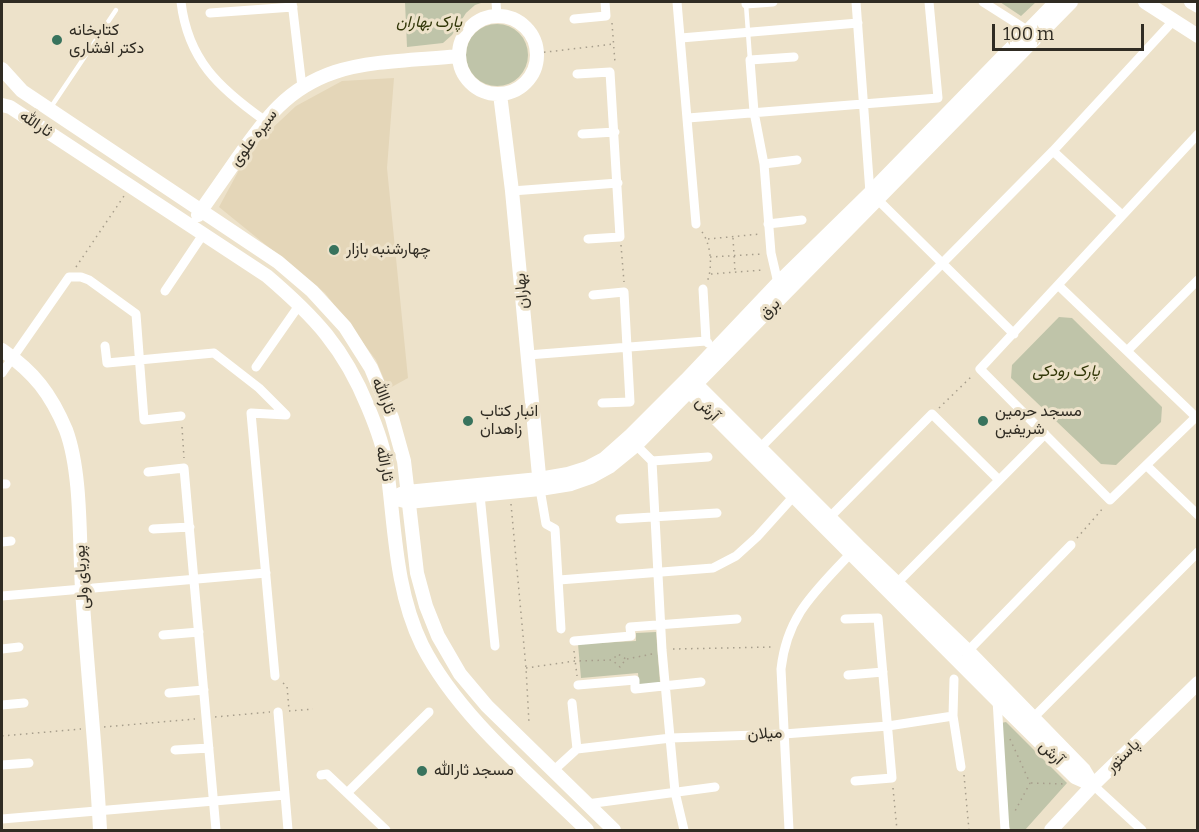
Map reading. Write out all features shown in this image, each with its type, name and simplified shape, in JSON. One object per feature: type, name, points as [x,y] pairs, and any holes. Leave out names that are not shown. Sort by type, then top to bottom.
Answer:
[{"type":"street","points":[[181,2],[189,39],[209,74],[232,97],[264,120]]},
{"type":"street","points":[[574,19],[606,16],[605,2]]},
{"type":"street","points":[[677,2],[696,224]]},
{"type":"street","points":[[746,3],[773,2]]},
{"type":"street","points":[[856,2],[874,196],[1014,334]]},
{"type":"street","points":[[929,2],[940,121]]},
{"type":"street","points":[[983,2],[1032,34]]},
{"type":"street","name":"برق","points":[[408,497],[540,484],[571,484],[609,467],[636,446],[691,385],[1032,34],[1056,2]]},
{"type":"street","name":"برق","points":[[408,497],[510,492],[587,468],[604,459],[691,385],[711,345],[874,196],[940,121],[1032,34],[1071,2]]},
{"type":"street","points":[[1145,2],[1197,36]]},
{"type":"street","points":[[1191,2],[1197,6]]},
{"type":"street","points":[[210,13],[292,4],[302,87]]},
{"type":"street","points":[[497,8],[525,26],[535,41],[538,53],[534,71],[523,86],[512,92],[500,94],[488,93],[476,88],[461,68],[459,56],[460,44],[466,33],[474,24],[497,8]]},
{"type":"street","points":[[760,448],[1053,151],[1174,20]]},
{"type":"street","points":[[681,38],[858,23]]},
{"type":"street","name":"سیره علوی","points":[[192,225],[264,120],[302,87],[336,72],[367,66],[459,56]]},
{"type":"street","points":[[778,283],[771,253],[764,164],[754,112],[750,60],[794,57]]},
{"type":"street","name":"ثاراالله","points":[[2,69],[22,91],[278,261],[312,291],[345,327],[371,368],[392,418],[404,461],[417,573],[426,606],[438,636],[460,674],[487,706],[614,831]]},
{"type":"street","points":[[577,74],[610,72],[615,132],[620,237],[588,239]]},
{"type":"street","name":"بهاران","points":[[500,94],[513,191],[540,484]]},
{"type":"street","points":[[688,118],[938,98]]},
{"type":"street","name":"ثارالله","points":[[2,105],[10,107],[267,276],[300,304],[331,338],[356,376],[375,424],[386,464],[399,576],[409,612],[422,644],[446,684],[474,718],[587,831]]},
{"type":"street","points":[[582,134],[615,132]]},
{"type":"street","points":[[1058,285],[1197,416],[1110,500],[980,369],[1197,134]]},
{"type":"street","points":[[1053,151],[1121,214]]},
{"type":"street","points":[[764,164],[797,160]]},
{"type":"street","points":[[513,191],[618,183]]},
{"type":"street","points":[[769,228],[802,220]]},
{"type":"street","points":[[165,291],[204,233]]},
{"type":"street","points":[[2,373],[7,354],[69,277],[81,277],[89,280],[136,314],[144,420],[181,416]]},
{"type":"street","points":[[1127,351],[1197,280]]},
{"type":"street","points":[[528,355],[711,345],[703,289]]},
{"type":"street","points":[[593,295],[624,292],[630,402],[602,403]]},
{"type":"street","points":[[256,367],[300,304]]},
{"type":"street","points":[[105,346],[107,363],[214,353],[260,388],[286,415],[251,413],[275,676]]},
{"type":"street","name":"پوریای ولی","points":[[7,354],[34,376],[51,398],[67,432],[75,470],[100,831]]},
{"type":"street","name":"آرش","points":[[691,385],[760,448],[797,493],[830,517],[854,550],[898,582],[968,651],[1084,770],[1094,785],[1142,831]]},
{"type":"street","name":"آرش","points":[[691,385],[854,550],[997,700],[1075,777],[1094,785]]},
{"type":"street","points":[[830,517],[932,414],[999,480]]},
{"type":"street","points":[[898,582],[1045,434]]},
{"type":"street","points":[[636,446],[652,460],[708,457]]},
{"type":"street","points":[[652,460],[665,686],[675,792],[684,831]]},
{"type":"street","points":[[1146,465],[1197,515]]},
{"type":"street","points":[[148,472],[184,468],[216,831]]},
{"type":"street","points":[[540,484],[546,524],[555,529],[561,629]]},
{"type":"street","points":[[559,580],[713,568],[736,556],[757,537],[797,493]]},
{"type":"street","points":[[480,495],[495,646]]},
{"type":"street","points":[[390,498],[408,497]]},
{"type":"street","points":[[620,519],[717,513]]},
{"type":"street","points":[[153,529],[189,527]]},
{"type":"street","points":[[968,651],[1071,545]]},
{"type":"street","points":[[789,831],[781,669],[783,646],[797,615],[854,550]]},
{"type":"street","points":[[1033,718],[1197,552]]},
{"type":"street","points":[[2,596],[266,573]]},
{"type":"street","points":[[844,619],[878,618],[892,778],[855,781]]},
{"type":"street","points":[[574,641],[631,636],[630,627],[737,620]]},
{"type":"street","points":[[163,635],[199,632]]},
{"type":"street","points":[[2,649],[20,647]]},
{"type":"street","points":[[848,675],[883,672]]},
{"type":"street","points":[[954,679],[953,716],[961,767]]},
{"type":"street","points":[[578,685],[635,680],[635,689],[701,682]]},
{"type":"street","name":"پاستور","points":[[1051,831],[1197,683]]},
{"type":"street","points":[[169,693],[204,690]]},
{"type":"street","points":[[997,700],[1005,830]]},
{"type":"street","points":[[2,705],[24,703]]},
{"type":"street","points":[[553,771],[577,749],[572,703]]},
{"type":"street","points":[[278,712],[288,831]]},
{"type":"street","points":[[347,793],[429,712]]},
{"type":"street","name":"میلان","points":[[577,749],[671,738],[784,734],[888,726],[953,716]]},
{"type":"street","points":[[175,750],[209,748]]},
{"type":"street","points":[[2,765],[29,763]]},
{"type":"street","points":[[321,775],[327,774],[386,831]]},
{"type":"street","points":[[587,804],[715,787]]},
{"type":"street","points":[[2,819],[285,795]]},
{"type":"lane","points":[[746,3],[750,60]]},
{"type":"lane","points":[[50,110],[116,10]]},
{"type":"path","points":[[606,16],[612,22],[614,44],[615,65],[610,72]]},
{"type":"path","points":[[538,53],[614,44]]},
{"type":"path","points":[[69,277],[131,186]]},
{"type":"path","points":[[696,224],[707,239],[709,257],[710,274],[703,289]]},
{"type":"path","points":[[707,239],[733,237],[769,228]]},
{"type":"path","points":[[620,237],[624,292]]},
{"type":"path","points":[[733,237],[735,271]]},
{"type":"path","points":[[709,257],[771,253]]},
{"type":"path","points":[[710,274],[775,269]]},
{"type":"path","points":[[932,414],[980,369]]},
{"type":"path","points":[[181,416],[184,468]]},
{"type":"path","points":[[510,492],[529,723]]},
{"type":"path","points":[[1071,545],[1110,500]]},
{"type":"path","points":[[574,641],[578,685]]},
{"type":"path","points":[[612,660],[620,667],[626,659],[662,651],[783,646]]},
{"type":"path","points":[[526,668],[612,660],[618,654],[626,659]]},
{"type":"path","points":[[275,676],[286,686],[289,711],[313,709]]},
{"type":"path","points":[[2,736],[278,712]]},
{"type":"path","points":[[1007,735],[1030,783]]},
{"type":"path","points":[[961,767],[966,780],[969,831]]},
{"type":"path","points":[[892,778],[897,831]]},
{"type":"path","points":[[1030,783],[1072,785]]},
{"type":"path","points":[[1005,830],[1030,783]]},
{"type":"shaded area","name":"چهارشنبه بازار","points":[[394,78],[387,168],[408,378],[388,389],[376,360],[325,293],[219,207],[251,148],[296,106],[342,81]]},
{"type":"green space","name":"پارک بهاران","points":[[405,2],[484,2],[475,5],[466,13],[452,35],[443,43],[407,47]]},
{"type":"green space","points":[[1000,2],[1036,2],[1021,16]]},
{"type":"green space","points":[[497,24],[519,33],[528,55],[519,77],[497,86],[475,77],[466,55],[475,33]]},
{"type":"green space","name":"پارک رودکی","points":[[1059,317],[1072,318],[1162,407],[1161,422],[1116,465],[1101,464],[1011,378],[1012,365]]},
{"type":"green space","points":[[656,632],[660,683],[639,685],[638,673],[581,678],[578,644],[636,641],[636,633]]},
{"type":"green space","points":[[1006,722],[1067,783],[1025,830],[1011,830],[1006,823],[1001,723]]},
{"type":"place","name":"کتابخانه دکتر افشاری","points":[[57,40]]},
{"type":"place","name":"چهارشنبه بازار","points":[[334,250]]},
{"type":"place","name":"انبار کتاب زاهدان","points":[[468,421]]},
{"type":"place","name":"مسجد حرمین شریفین","points":[[983,421]]},
{"type":"place","name":"مسجد ثارالله","points":[[422,771]]}]
